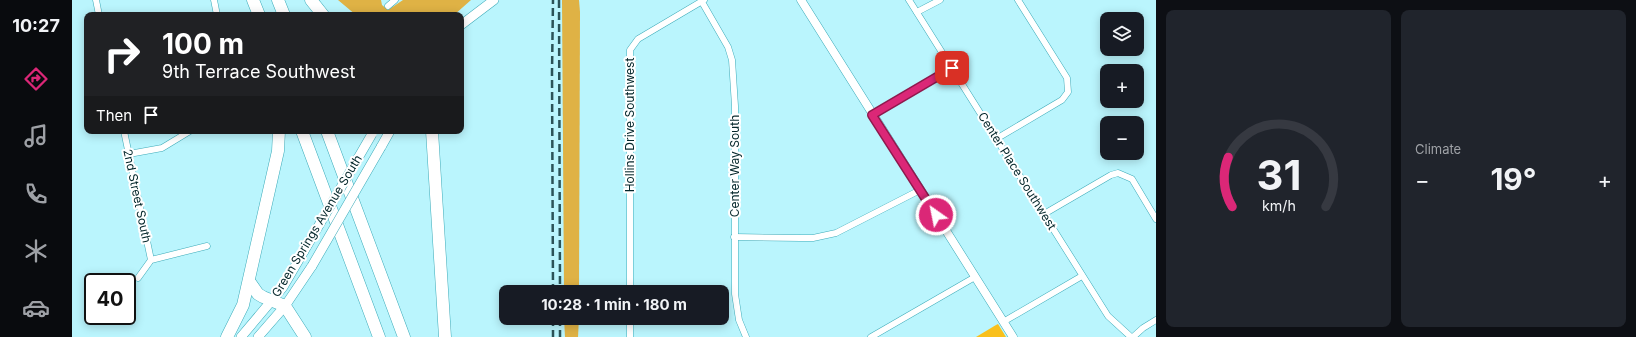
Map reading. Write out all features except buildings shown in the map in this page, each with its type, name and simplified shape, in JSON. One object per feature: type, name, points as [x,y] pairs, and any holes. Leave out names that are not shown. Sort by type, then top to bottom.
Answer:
[{"type":"highway","points":[[278,0],[283,12]]},
{"type":"highway","points":[[311,0],[321,12]]},
{"type":"highway","points":[[227,337],[243,305],[278,151],[279,134]]},
{"type":"highway","points":[[303,134],[379,337]]},
{"type":"highway","points":[[328,134],[404,337]]},
{"type":"highway","points":[[432,134],[446,337]]},
{"type":"highway","points":[[249,281],[258,294],[285,306],[305,337]]},
{"type":"main road","points":[[464,23],[494,0]]},
{"type":"main road","name":"Green Springs Avenue South","points":[[241,337],[283,286],[372,134]]},
{"type":"main road","name":"Green Springs Avenue South","points":[[258,337],[285,306],[312,266],[388,134]]},
{"type":"street","points":[[96,0],[98,12]]},
{"type":"street","points":[[214,0],[216,12]]},
{"type":"street","points":[[388,6],[395,0]]},
{"type":"street","points":[[801,0],[1013,337]]},
{"type":"street","name":"Center Place Southwest","points":[[909,0],[1108,316],[1132,337]]},
{"type":"street","points":[[917,12],[940,0]]},
{"type":"street","points":[[996,139],[1062,100],[1068,92],[1067,78],[1018,0]]},
{"type":"street","name":"Center Way South","points":[[703,1],[728,47],[732,60],[735,106],[735,294],[739,320],[746,337]]},
{"type":"street","name":"Hollins Drive Southwest","points":[[630,285],[630,50],[638,39],[703,1]]},
{"type":"street","points":[[872,115],[952,68]]},
{"type":"street","name":"2nd Street South","points":[[125,134],[151,260]]},
{"type":"street","points":[[129,154],[162,148],[185,134]]},
{"type":"street","points":[[1044,214],[1111,175],[1118,173],[1132,179],[1156,219]]},
{"type":"street","points":[[734,237],[801,238],[819,237],[836,233],[920,190]]},
{"type":"street","points":[[138,278],[151,260],[207,246]]},
{"type":"street","points":[[1003,322],[1082,276]]},
{"type":"street","points":[[873,337],[975,277]]},
{"type":"street","points":[[1132,337],[1156,320]]},
{"type":"street","points":[[630,325],[630,337]]},
{"type":"shaded area","points":[[338,0],[381,0],[382,5],[388,10],[403,0],[471,0],[457,12],[352,12]]},
{"type":"shaded area","points":[[562,0],[579,0],[579,285],[564,285]]},
{"type":"shaded area","points":[[998,324],[1006,337],[976,337],[996,325]]},
{"type":"shaded area","points":[[564,325],[579,325],[578,337],[565,337]]},
{"type":"railway","points":[[553,0],[553,285]]},
{"type":"railway","points":[[559,0],[560,285]]},
{"type":"railway","points":[[553,325],[553,337]]},
{"type":"railway","points":[[560,325],[560,337]]},
{"type":"route","points":[[936,215],[872,115],[952,68]]}]
